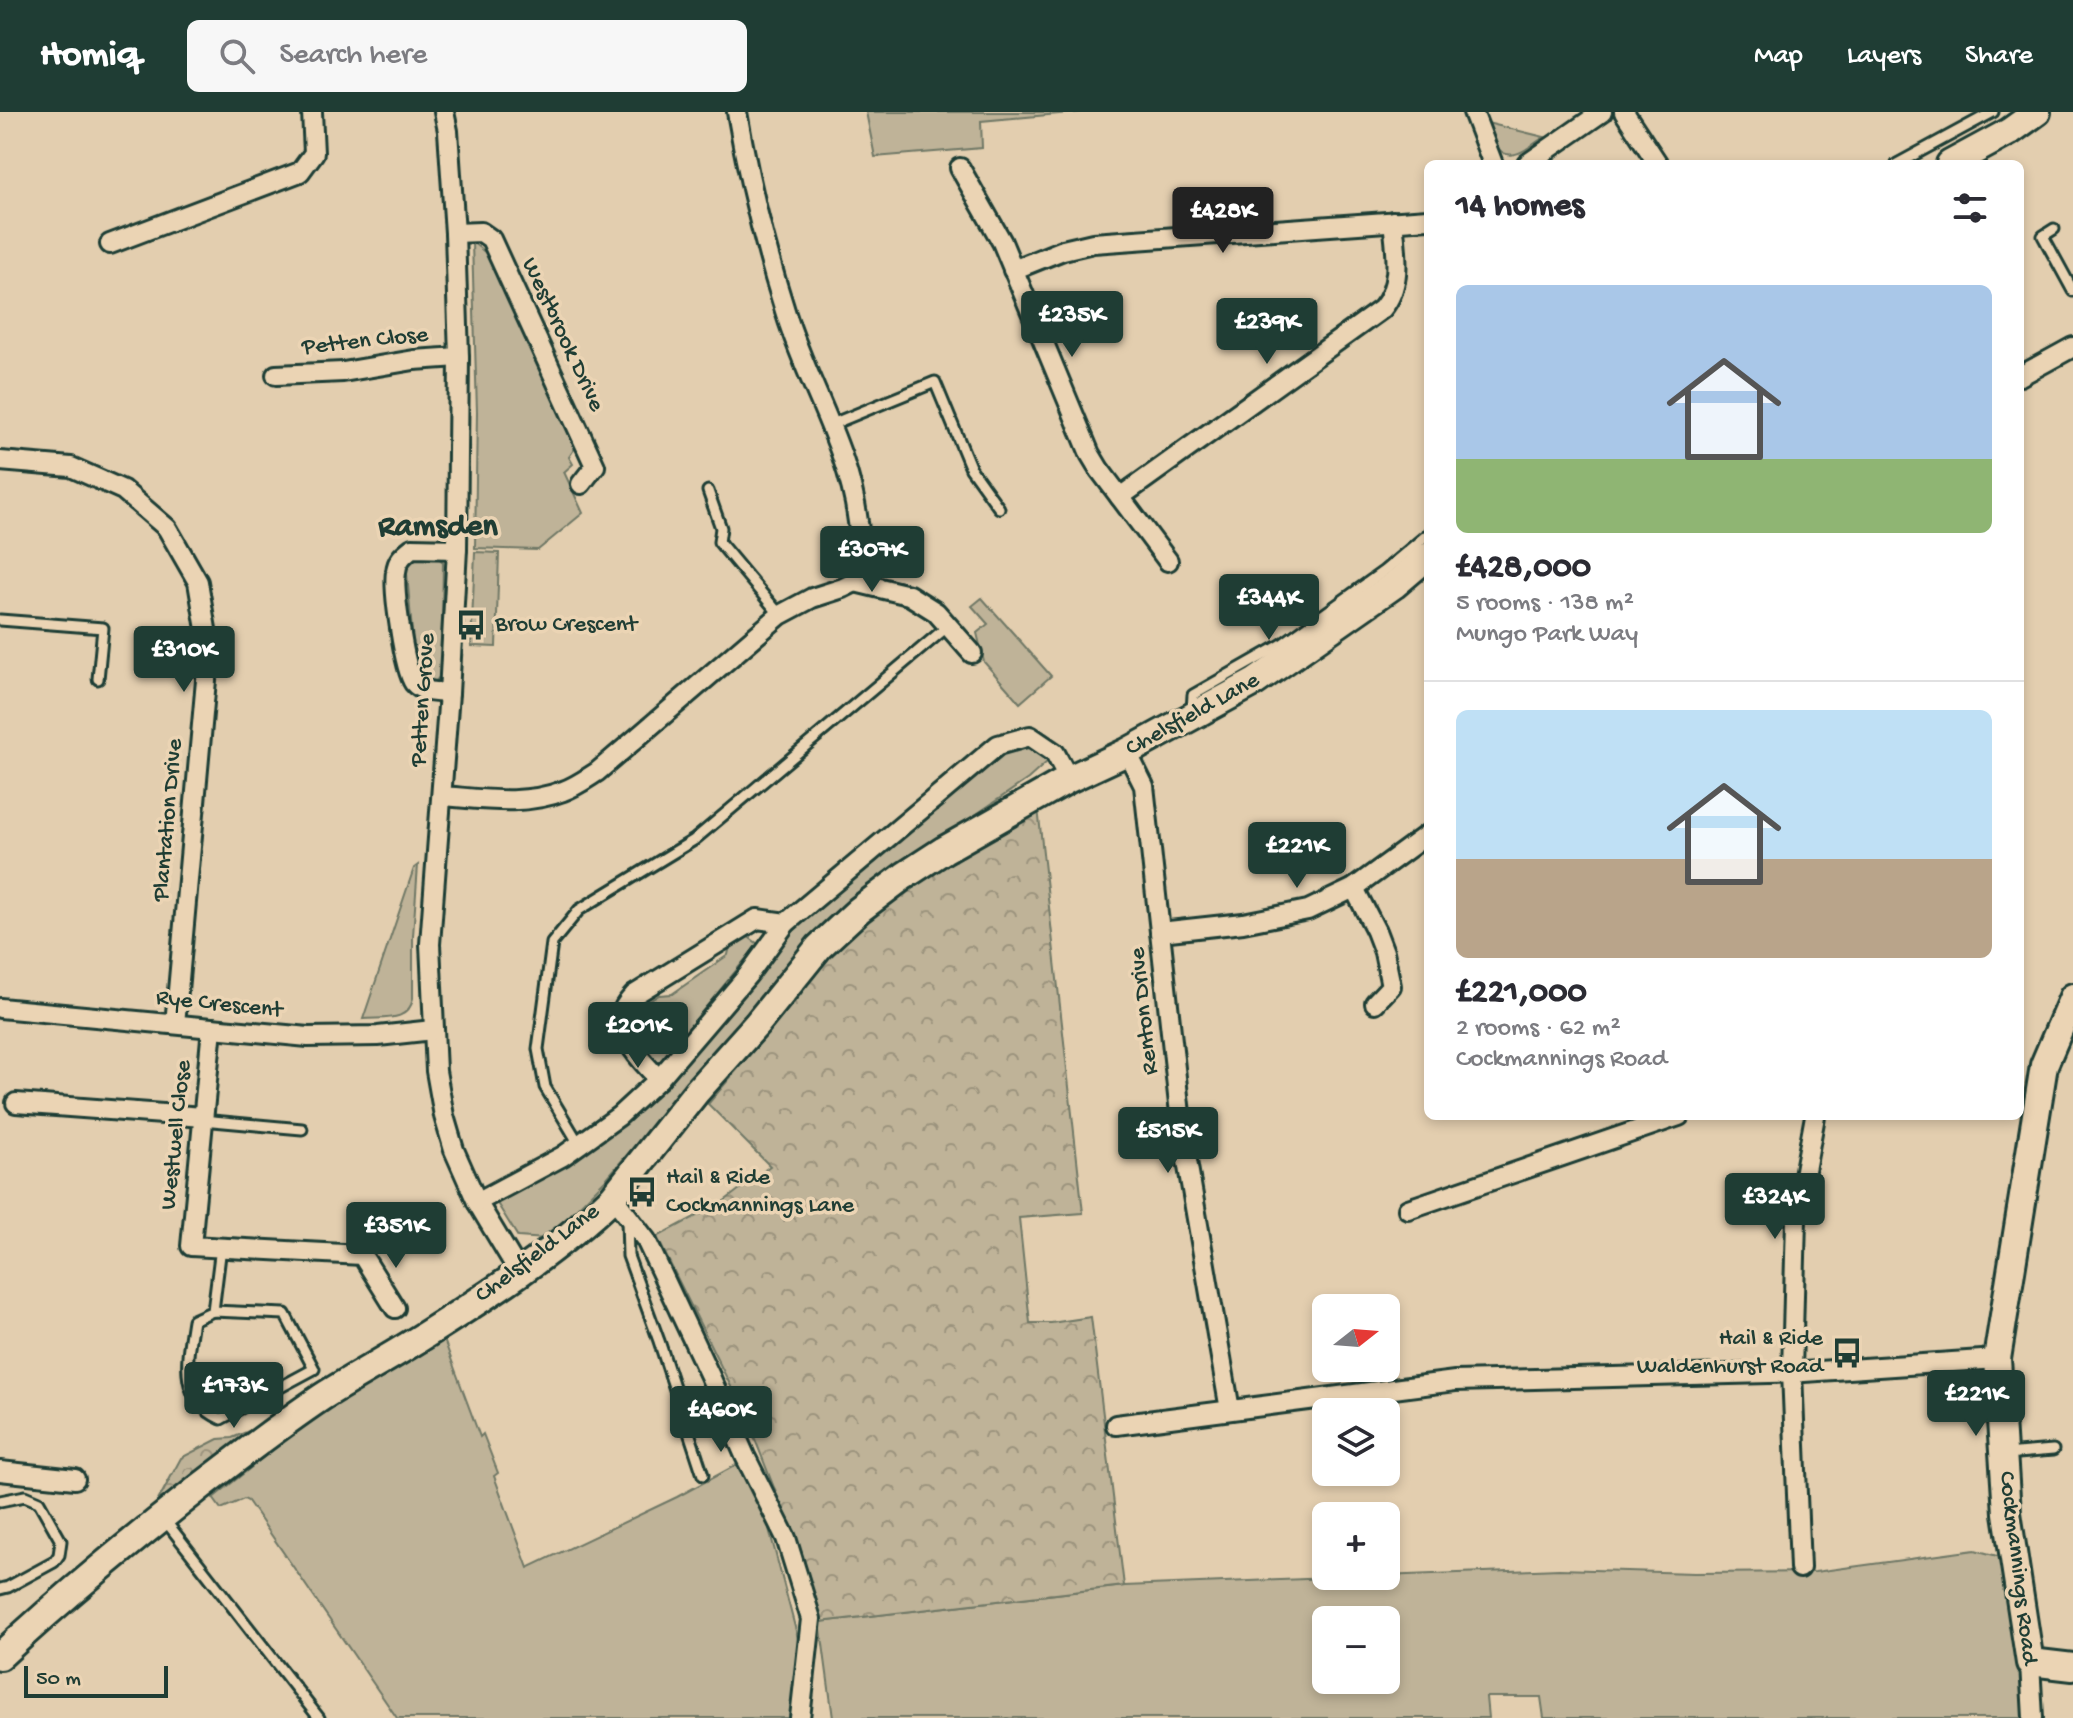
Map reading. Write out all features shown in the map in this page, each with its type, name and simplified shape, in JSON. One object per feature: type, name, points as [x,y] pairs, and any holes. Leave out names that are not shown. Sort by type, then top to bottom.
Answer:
[{"type":"street","points":[[110,244],[300,172],[314,153],[312,112]]},
{"type":"street","name":"Petten Grove","points":[[444,112],[455,233],[459,357],[457,549],[430,944],[433,1030],[436,1071],[454,1150],[477,1202],[519,1272]]},
{"type":"street","points":[[737,112],[748,176],[766,248],[788,319],[843,454],[855,494],[860,546],[860,569],[855,582]]},
{"type":"street","points":[[1473,112],[1491,160]]},
{"type":"street","points":[[1533,160],[1602,112]]},
{"type":"street","points":[[1624,112],[1655,160]]},
{"type":"street","points":[[1957,160],[2009,132],[2037,112]]},
{"type":"street","points":[[960,168],[1002,242],[1082,438],[1099,469],[1168,561]]},
{"type":"street","points":[[1013,270],[1054,253],[1093,243],[1424,219]]},
{"type":"street","points":[[1120,497],[1382,309],[1392,294],[1396,274],[1393,221]]},
{"type":"street","name":"Westbrook Drive","points":[[455,233],[481,232],[491,239],[595,466],[581,484]]},
{"type":"street","points":[[2024,374],[2073,347]]},
{"type":"street","name":"Petten Close","points":[[276,375],[343,372],[414,360],[459,357]]},
{"type":"street","name":"Plantation Drive","points":[[0,461],[71,467],[123,490],[167,528],[198,582],[209,647],[175,1024]]},
{"type":"street","points":[[449,693],[424,690],[414,683],[406,658],[395,574],[400,558],[412,548],[457,549]]},
{"type":"street","name":"Chelsfield Lane","points":[[0,1656],[39,1619],[281,1424],[519,1272],[587,1220],[620,1205],[697,1091],[757,1024],[819,947],[859,910],[944,850],[1069,779],[1127,752],[1255,682],[1394,585],[1424,559]]},
{"type":"street","points":[[442,796],[509,802],[566,790],[597,772],[780,615],[812,598],[855,582],[909,595],[936,612],[972,653]]},
{"type":"street","points":[[477,1202],[563,1156],[619,1116],[659,1079],[748,975],[786,923],[998,745],[1030,736],[1055,753],[1069,779]]},
{"type":"street","name":"Renton Drive","points":[[1127,752],[1144,786],[1182,1132],[1230,1410]]},
{"type":"street","points":[[1160,932],[1243,923],[1308,910],[1354,888],[1424,837]]},
{"type":"street","points":[[1354,888],[1400,987],[1375,1003]]},
{"type":"street","points":[[659,1079],[644,1064],[624,1034],[623,1008],[634,995],[757,919],[786,923]]},
{"type":"street","name":"Cockmannings Road","points":[[2033,1718],[2030,1663],[2007,1513],[1997,1359],[2044,1065],[2073,997]]},
{"type":"street","name":"Rye Crescent","points":[[0,1008],[277,1035],[401,1035],[433,1030]]},
{"type":"street","name":"Westwell Close","points":[[212,1028],[191,1246],[221,1247]]},
{"type":"street","points":[[16,1103],[203,1118]]},
{"type":"street","points":[[1408,1209],[1667,1120]]},
{"type":"street","points":[[1800,1568],[1792,1372],[1796,1219],[1814,1120]]},
{"type":"street","points":[[620,1205],[646,1240],[786,1538],[811,1619],[800,1718]]},
{"type":"street","points":[[221,1247],[362,1255],[395,1308]]},
{"type":"street","points":[[1116,1425],[1455,1381],[1792,1372],[1997,1359]]},
{"type":"street","points":[[0,1471],[75,1479]]},
{"type":"street","points":[[2030,1663],[2073,1667]]},
{"type":"lane","points":[[1904,160],[1993,112]]},
{"type":"lane","points":[[2054,229],[2043,236],[2073,291]]},
{"type":"lane","points":[[830,425],[935,382],[971,469],[999,508]]},
{"type":"lane","points":[[708,491],[721,528],[719,542],[780,615]]},
{"type":"lane","points":[[1192,717],[1193,695],[1281,645],[1384,571],[1424,537]]},
{"type":"lane","points":[[0,620],[103,628],[98,679]]},
{"type":"lane","points":[[579,1144],[545,1087],[538,1049],[552,943],[579,910],[694,840],[948,626]]},
{"type":"lane","points":[[203,1118],[302,1129]]},
{"type":"lane","points":[[620,1205],[628,1256],[703,1475]]},
{"type":"lane","points":[[213,1311],[221,1247]]},
{"type":"lane","points":[[213,1311],[285,1314],[314,1369],[221,1419],[209,1413],[192,1395],[186,1365],[193,1320],[213,1311]]},
{"type":"lane","points":[[2002,1454],[2053,1450]]},
{"type":"lane","points":[[0,1501],[25,1496],[39,1502],[61,1541],[59,1555],[54,1562],[0,1589]]},
{"type":"lane","points":[[163,1517],[319,1718]]},
{"type":"green space","points":[[866,112],[1081,112],[981,121],[982,148],[875,157]]},
{"type":"green space","points":[[1487,123],[1544,137],[1521,152],[1509,155],[1498,148]]},
{"type":"green space","points":[[472,242],[491,257],[577,445],[569,457],[573,464],[564,472],[583,513],[538,550],[475,548],[477,412]]},
{"type":"green space","points":[[475,552],[499,553],[496,647],[471,646]]},
{"type":"green space","points":[[412,555],[436,556],[443,562],[441,675],[435,682],[422,683],[416,677],[406,562]]},
{"type":"green space","points":[[982,598],[1051,676],[1020,703],[984,662],[977,633],[988,624],[972,606]]},
{"type":"green space","points":[[1030,743],[1045,754],[1048,761],[1028,779],[843,905],[606,1179],[546,1239],[518,1237],[495,1200],[561,1167],[635,1116],[794,930],[836,888],[1004,747]]},
{"type":"green space","points":[[1038,808],[1083,1213],[1019,1218],[1030,1323],[1091,1317],[1124,1586],[820,1622],[806,1569],[747,1419],[657,1237],[723,1202],[770,1166],[708,1104],[801,994],[807,976],[887,903]]},
{"type":"green space","points":[[418,865],[411,1006],[394,1017],[363,1019],[414,868]]},
{"type":"green space","points":[[743,933],[758,944],[659,1064],[648,1062],[633,1037],[635,1014],[643,1005],[659,995],[672,994],[728,955],[731,941]]},
{"type":"green space","points":[[443,1337],[480,1437],[483,1434],[498,1473],[494,1476],[528,1568],[677,1497],[736,1465],[762,1502],[801,1650],[790,1718],[397,1718],[248,1501],[244,1499],[221,1509],[213,1498],[347,1395]]},
{"type":"green space","points":[[263,1425],[154,1508],[181,1458],[218,1439],[232,1438]]},
{"type":"green space","points":[[1975,1550],[2005,1558],[2024,1694],[2022,1718],[1544,1718],[1541,1697],[1486,1697],[1488,1718],[833,1718],[820,1622],[1124,1586],[1312,1579],[1312,1590],[1400,1590],[1400,1575],[1559,1569],[1694,1573],[1815,1572]]},
{"type":"place","name":"Brow Crescent","points":[[471,625]]},
{"type":"place","name":"Hail & Ride Cockmannings Lane","points":[[642,1192]]},
{"type":"place","name":"Hail & Ride Waldenhurst Road","points":[[1847,1353]]},
{"type":"district","name":"Ramsden","points":[[438,528]]}]
